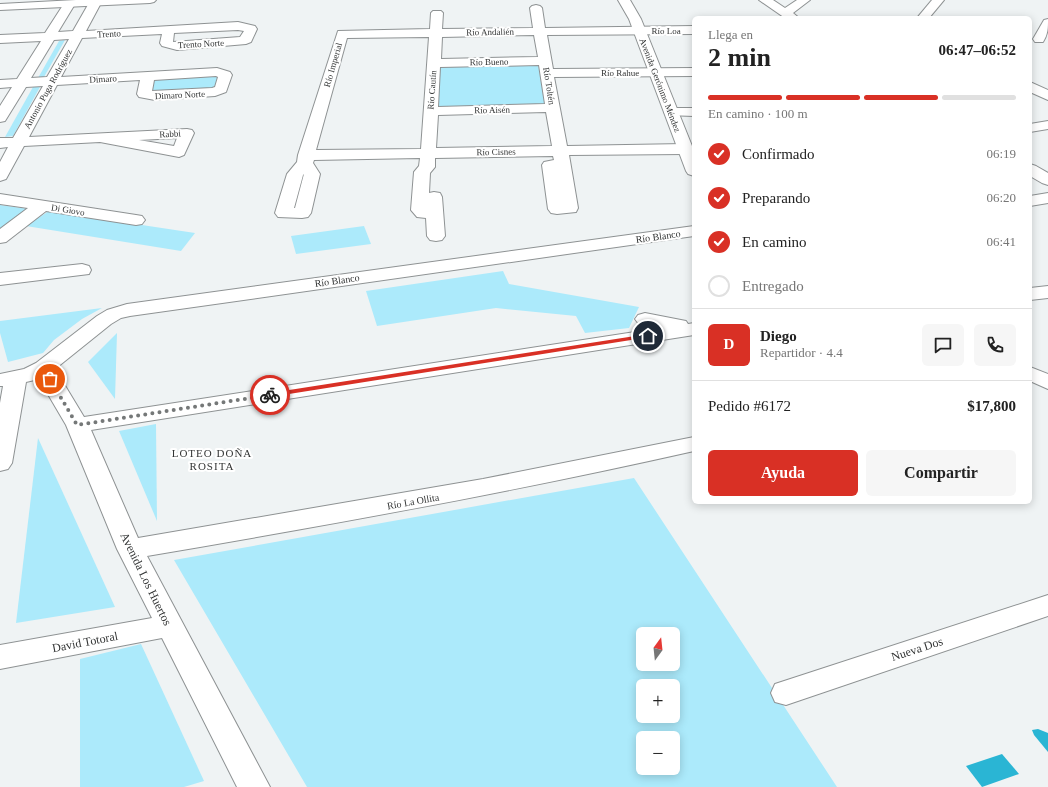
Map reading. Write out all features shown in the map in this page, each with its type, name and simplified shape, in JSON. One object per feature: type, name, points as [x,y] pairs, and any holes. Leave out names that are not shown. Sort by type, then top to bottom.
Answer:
[{"type":"street","points":[[0,7],[51,2],[69,4],[105,1],[150,0]]},
{"type":"street","name":"Avenida Gerónimo Méndez","points":[[624,0],[635,19],[670,112],[692,164]]},
{"type":"street","points":[[765,0],[789,16],[804,0]]},
{"type":"street","points":[[925,16],[938,0]]},
{"type":"street","name":"Antonio Puga Rodríguez","points":[[0,176],[77,35],[105,1]]},
{"type":"street","points":[[0,118],[69,4]]},
{"type":"street","name":"Río Toltén","points":[[536,8],[561,158]]},
{"type":"street","name":"Río Cautín","points":[[436,236],[434,212],[423,213],[420,210],[422,172],[428,160],[437,13]]},
{"type":"street","points":[[1039,39],[1048,23]]},
{"type":"street","name":"Trento Norte","points":[[238,26],[251,29],[247,39],[242,41],[178,46],[167,44],[169,30],[238,26]]},
{"type":"street","name":"Trento","points":[[0,39],[169,30]]},
{"type":"street","name":"Río Loa","points":[[639,31],[692,30]]},
{"type":"street","name":"Río Andalién","points":[[342,34],[639,31]]},
{"type":"street","name":"Río Imperial","points":[[305,159],[342,34]]},
{"type":"street","name":"Río Bueno","points":[[434,63],[546,67]]},
{"type":"street","name":"Río Rahue","points":[[546,67],[655,73],[692,72]]},
{"type":"street","name":"Dimaro Norte","points":[[148,77],[144,94],[148,96],[212,93],[221,89],[224,82],[224,74],[217,72],[205,73]]},
{"type":"street","name":"Dimaro","points":[[0,84],[205,73]]},
{"type":"street","points":[[1032,87],[1048,96]]},
{"type":"street","name":"Río Aisén","points":[[431,111],[552,108]]},
{"type":"street","points":[[670,112],[692,112]]},
{"type":"street","points":[[1032,128],[1048,125]]},
{"type":"street","points":[[0,143],[102,138]]},
{"type":"street","name":"Río Cisnes","points":[[305,159],[428,160],[689,154]]},
{"type":"street","points":[[1032,170],[1048,180]]},
{"type":"street","points":[[1032,201],[1048,198]]},
{"type":"street","name":"Di Giovo","points":[[0,199],[136,220]]},
{"type":"street","points":[[0,238],[42,206]]},
{"type":"street","name":"Río Blanco","points":[[8,378],[30,375],[44,368],[104,320],[114,314],[127,310],[692,231]]},
{"type":"street","points":[[0,279],[82,270]]},
{"type":"street","points":[[1032,294],[1048,292]]},
{"type":"street","points":[[645,319],[692,328]]},
{"type":"street","points":[[77,425],[692,328]]},
{"type":"street","name":"Avenida Los Huertos","points":[[44,368],[77,425],[130,549],[254,787]]},
{"type":"street","points":[[1032,374],[1048,382]]},
{"type":"street","points":[[0,463],[8,378]]},
{"type":"street","name":"Río La Ollita","points":[[130,549],[312,519],[481,488],[692,444]]},
{"type":"street","name":"Nueva Dos","points":[[786,693],[1048,605]]},
{"type":"street","name":"David Totoral","points":[[0,657],[170,626]]},
{"type":"shaded area","points":[[65,40],[44,77],[38,78],[59,41]]},
{"type":"shaded area","points":[[538,64],[545,106],[437,108],[438,65]]},
{"type":"shaded area","points":[[219,76],[215,89],[152,94],[152,79]]},
{"type":"shaded area","points":[[33,87],[40,87],[13,136],[5,137]]},
{"type":"shaded area","points":[[0,205],[29,209],[0,230]]},
{"type":"shaded area","points":[[49,211],[195,233],[181,251],[26,226]]},
{"type":"shaded area","points":[[364,226],[371,244],[296,254],[291,236]]},
{"type":"shaded area","points":[[503,271],[509,284],[639,307],[629,328],[585,333],[576,316],[496,308],[377,326],[366,291]]},
{"type":"shaded area","points":[[102,308],[82,319],[54,340],[43,353],[8,362],[0,333],[0,321]]},
{"type":"shaded area","points":[[117,333],[115,399],[88,362]]},
{"type":"shaded area","points":[[156,424],[157,521],[119,431]]},
{"type":"shaded area","points":[[38,438],[115,607],[16,623]]},
{"type":"shaded area","points":[[634,478],[837,787],[307,787],[174,560]]},
{"type":"shaded area","points":[[141,644],[204,781],[184,787],[80,787],[80,659]]},
{"type":"water","points":[[1038,729],[1048,733],[1048,752],[1034,735],[1032,730]]},
{"type":"water","points":[[1002,754],[1019,774],[982,787],[966,766]]},
{"type":"way so far","points":[[50,379],[77,425],[270,395]]},
{"type":"district","name":"LOTEO DOÑA ROSITA","points":[[212,459]]},
{"type":"route","points":[[270,395],[648,336]]}]
